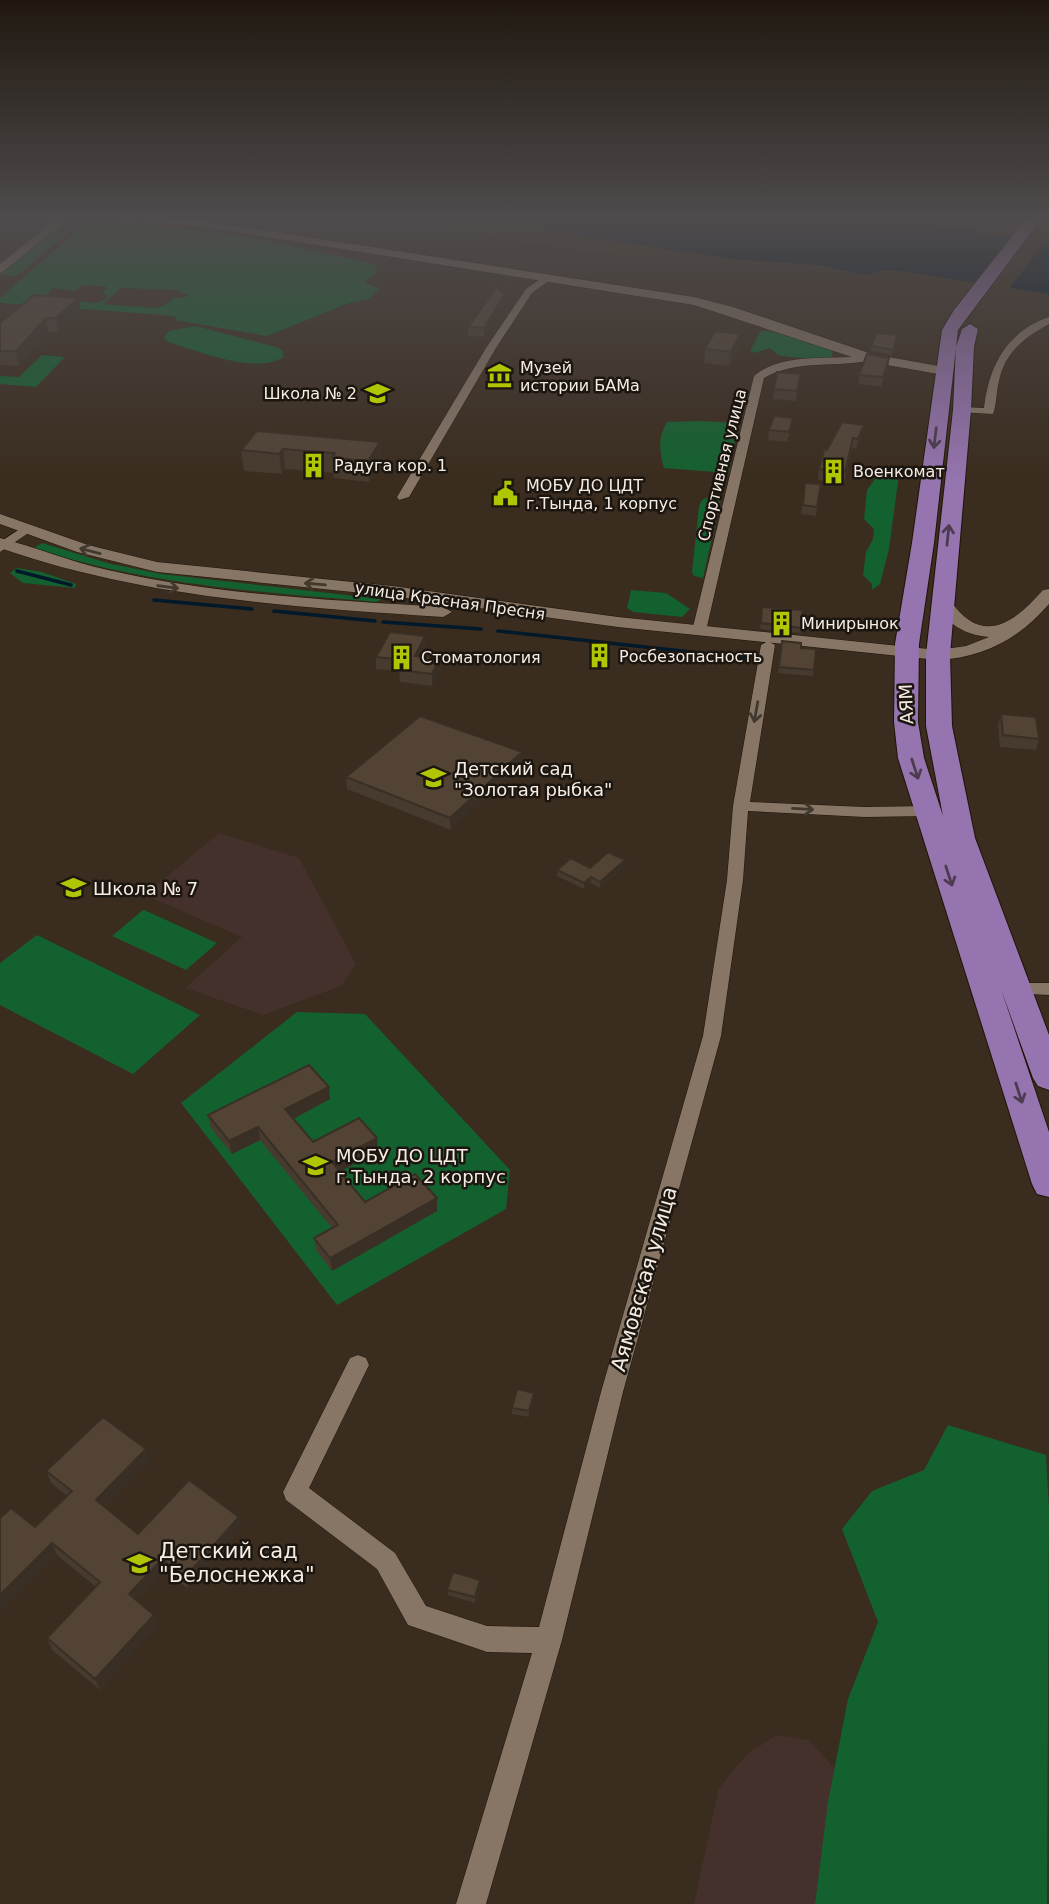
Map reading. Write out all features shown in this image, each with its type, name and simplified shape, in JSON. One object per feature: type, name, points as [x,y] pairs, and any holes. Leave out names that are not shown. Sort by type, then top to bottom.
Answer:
[{"type":"highway","name":"АЯМ","points":[[977,304],[950,330],[943,371],[923,543],[906,656],[906,722],[911,758],[1049,1184]]},
{"type":"highway","name":"АЯМ","points":[[978,304],[968,334],[943,603],[938,659],[939,726],[961,838],[1049,1078]]},
{"type":"street","points":[[404,497],[491,348],[520,304]]},
{"type":"street","points":[[705,304],[869,358],[943,371]]},
{"type":"street","points":[[962,410],[989,412],[993,376],[1000,360],[1016,340],[1049,320]]},
{"type":"street","name":"Спортивная улица","points":[[699,631],[760,376],[770,368],[785,365],[845,363],[869,358]]},
{"type":"street","name":"улица Красная Пресня","points":[[1,520],[83,549],[157,566],[392,591],[502,608],[906,656]]},
{"type":"street","points":[[1,545],[26,529]]},
{"type":"street","name":"улица Красная Пресня","points":[[1,545],[77,568],[175,588],[906,656]]},
{"type":"street","points":[[906,656],[965,660],[1020,623],[1049,594]]},
{"type":"street","points":[[943,603],[957,621],[974,630],[995,632],[1020,623]]},
{"type":"street","name":"Аямовская улица","points":[[471,1904],[548,1640],[612,1392],[712,1036],[735,880],[741,806],[768,645]]},
{"type":"street","points":[[741,806],[865,812],[928,811]]},
{"type":"street","points":[[1017,989],[1049,989]]},
{"type":"street","points":[[358,1365],[295,1492],[386,1561],[417,1616],[487,1639],[548,1640]]},
{"type":"shaded area","points":[[219,833],[299,858],[356,964],[341,986],[263,1015],[185,988],[242,937],[145,895]]},
{"type":"shaded area","points":[[777,1735],[808,1740],[844,1778],[829,1904],[694,1904],[719,1788],[747,1754]]},
{"type":"green space","points":[[12,304],[103,304],[156,308],[166,304],[347,304],[267,336],[175,320],[177,317]]},
{"type":"green space","points":[[195,326],[276,347],[282,350],[284,357],[272,362],[243,363],[195,351],[168,342],[164,338],[169,331]]},
{"type":"green space","points":[[761,331],[834,349],[830,360],[778,355],[770,348],[754,353],[750,351]]},
{"type":"green space","points":[[42,355],[65,357],[36,387],[0,384],[0,376],[19,377]]},
{"type":"green space","points":[[667,422],[738,423],[729,473],[664,468],[660,444]]},
{"type":"green space","points":[[884,466],[900,467],[889,549],[880,584],[872,590],[872,584],[863,575],[866,552],[873,539],[874,529],[864,519],[867,490]]},
{"type":"green space","points":[[708,497],[721,499],[703,578],[694,576],[692,572],[699,506],[702,500]]},
{"type":"green space","points":[[42,543],[111,564],[162,574],[381,599],[377,602],[290,595],[161,579],[76,561],[34,548]]},
{"type":"green space","points":[[17,568],[42,572],[76,584],[75,588],[23,583],[10,573]]},
{"type":"green space","points":[[631,590],[666,593],[690,609],[682,617],[633,612],[627,608]]},
{"type":"green space","points":[[143,910],[217,943],[186,970],[112,936]]},
{"type":"green space","points":[[37,935],[200,1015],[133,1074],[0,1005],[0,963]]},
{"type":"green space","points":[[297,1012],[365,1014],[510,1170],[506,1209],[337,1305],[181,1103]]},
{"type":"green space","points":[[948,1425],[1046,1455],[1049,1509],[1047,1904],[815,1904],[828,1802],[848,1699],[878,1622],[842,1529],[872,1491],[924,1470]]},
{"type":"building","points":[[23,304],[72,304],[56,318],[46,318],[16,351],[0,351],[0,323]]},
{"type":"building","points":[[485,304],[499,304],[484,328],[468,327]]},
{"type":"building","points":[[715,331],[740,334],[731,352],[705,349]]},
{"type":"building","points":[[877,333],[897,335],[893,350],[871,346]]},
{"type":"building","points":[[867,354],[889,358],[883,377],[859,375]]},
{"type":"building","points":[[777,372],[801,374],[797,391],[774,389]]},
{"type":"building","points":[[774,416],[793,418],[789,432],[769,430]]},
{"type":"building","points":[[842,422],[864,425],[858,439],[853,438],[845,472],[819,469],[824,450],[827,450]]},
{"type":"building","points":[[257,431],[380,442],[368,461],[332,458],[335,453],[283,449],[279,454],[241,450]]},
{"type":"building","points":[[805,483],[821,484],[817,507],[803,505]]},
{"type":"building","name":"Минирынок","points":[[762,607],[802,610],[802,628],[761,623]]},
{"type":"building","points":[[390,632],[425,636],[415,656],[439,659],[432,674],[399,670],[404,660],[376,657]]},
{"type":"building","points":[[782,641],[801,643],[801,648],[816,649],[814,670],[779,667]]},
{"type":"building","points":[[1001,714],[1036,717],[1039,739],[1003,735]]},
{"type":"building","points":[[420,716],[522,752],[450,818],[346,777]]},
{"type":"building","points":[[608,852],[625,860],[600,882],[591,877],[584,883],[557,870],[571,858],[590,868]]},
{"type":"building","name":"МОБУ ДО ЦДТ г.Тында, 2 корпус","points":[[309,1065],[329,1087],[285,1109],[313,1142],[359,1118],[377,1138],[332,1162],[365,1202],[415,1174],[437,1198],[330,1258],[314,1238],[338,1225],[258,1127],[229,1141],[208,1115]]},
{"type":"building","points":[[517,1389],[534,1393],[529,1411],[512,1408]]},
{"type":"building","name":"Детский сад \"Белоснежка\"","points":[[103,1417],[146,1449],[96,1500],[138,1534],[189,1480],[239,1517],[185,1577],[162,1559],[129,1594],[154,1615],[95,1679],[47,1638],[100,1582],[52,1543],[0,1595],[0,1518],[11,1508],[35,1527],[72,1491],[46,1471]]},
{"type":"building","points":[[453,1572],[480,1580],[475,1597],[447,1590]]},
{"type":"waterway","points":[[17,571],[71,585]]},
{"type":"waterway","points":[[154,600],[252,609]]},
{"type":"waterway","points":[[274,611],[375,621]]},
{"type":"waterway","points":[[383,622],[481,629]]},
{"type":"waterway","points":[[498,631],[737,657]]},
{"type":"waterway","points":[[721,655],[747,658]]},
{"type":"place","name":"Музей истории БАМа","points":[[500,376]]},
{"type":"place","name":"Школа № 2","points":[[377,393]]},
{"type":"place","name":"Радуга кор. 1","points":[[314,465]]},
{"type":"place","name":"Военкомат","points":[[833,471]]},
{"type":"place","name":"МОБУ ДО ЦДТ г.Тында, 1 корпус","points":[[506,494]]},
{"type":"place","name":"Минирынок","points":[[781,623]]},
{"type":"place","name":"Росбезопасность","points":[[599,656]]},
{"type":"place","name":"Стоматология","points":[[401,657]]},
{"type":"place","name":"Детский сад \"Золотая рыбка\"","points":[[434,778]]},
{"type":"place","name":"Школа № 7","points":[[73,888]]},
{"type":"place","name":"МОБУ ДО ЦДТ г.Тында, 2 корпус","points":[[316,1165]]},
{"type":"place","name":"Детский сад \"Белоснежка\"","points":[[139,1563]]}]
